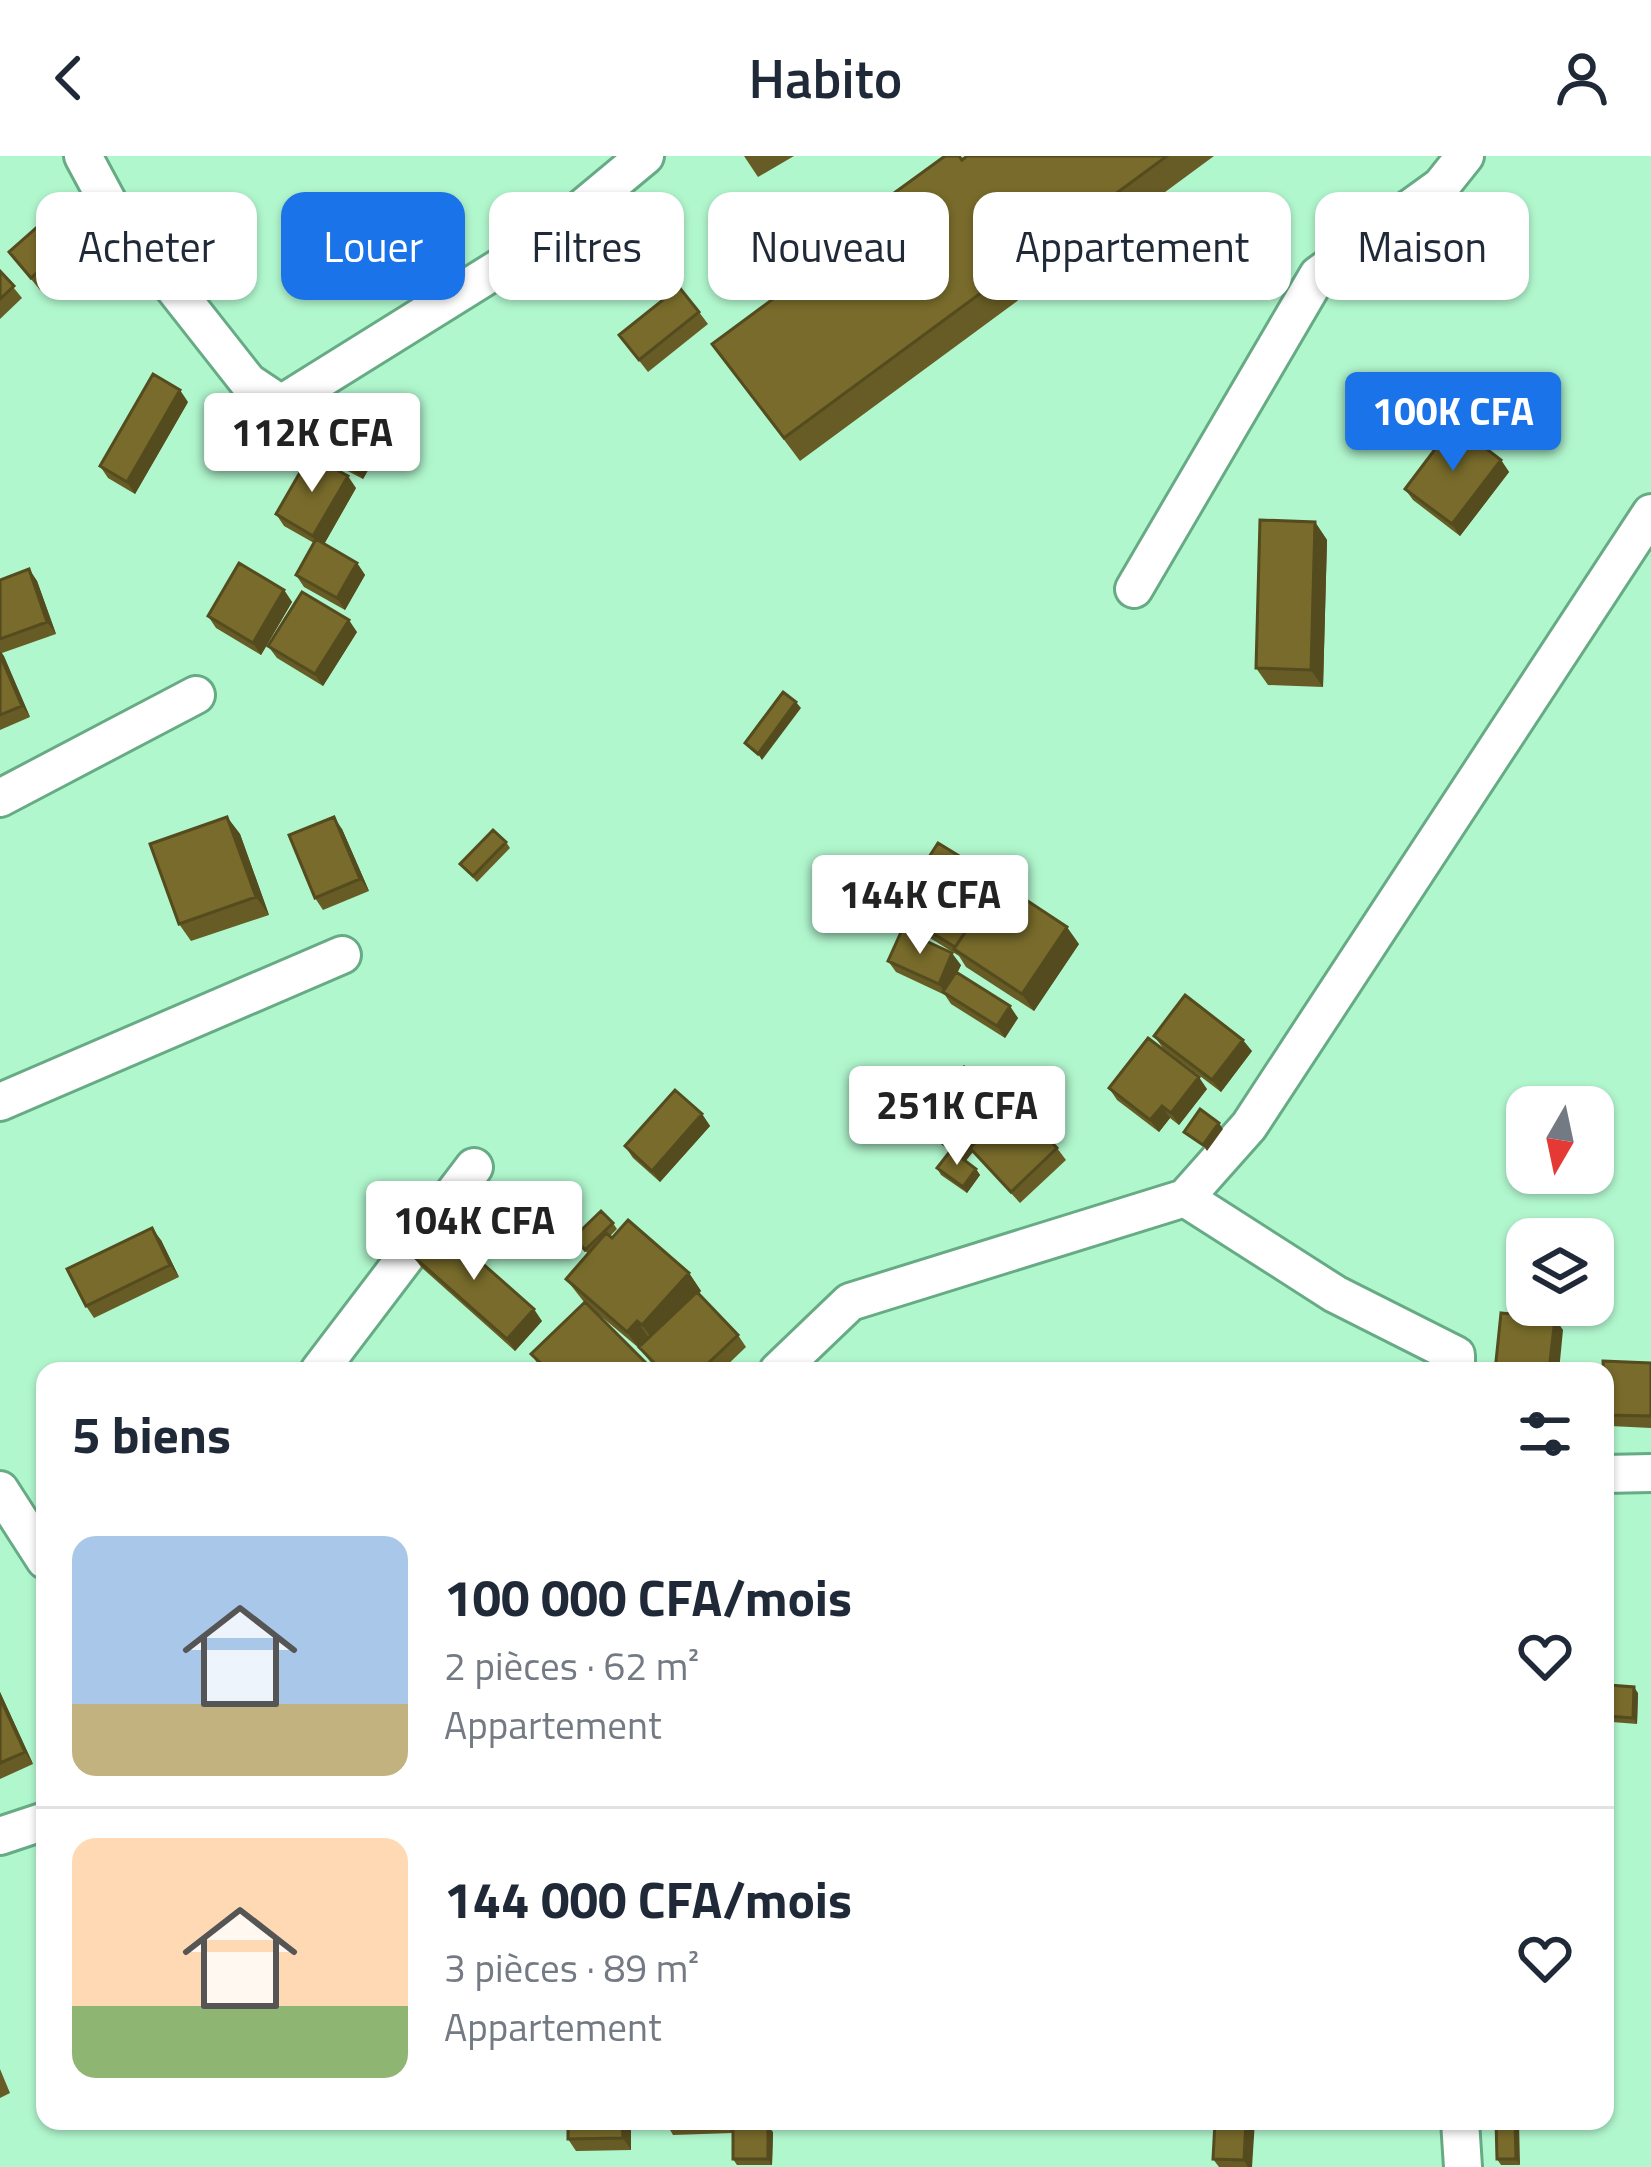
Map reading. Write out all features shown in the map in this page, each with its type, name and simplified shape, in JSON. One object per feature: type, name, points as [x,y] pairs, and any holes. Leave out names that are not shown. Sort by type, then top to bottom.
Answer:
[{"type":"street","points":[[82,156],[111,208],[248,382],[281,404],[544,240],[645,156]]},
{"type":"street","points":[[1134,589],[1318,275],[1441,186],[1465,156]]},
{"type":"street","points":[[787,1362],[850,1302],[1185,1198],[1249,1126],[1651,513]]},
{"type":"street","points":[[0,798],[196,695]]},
{"type":"street","points":[[0,1102],[342,955]]},
{"type":"street","points":[[327,1362],[474,1167]]},
{"type":"street","points":[[1185,1198],[1335,1294],[1456,1355],[1456,1362]]},
{"type":"street","points":[[1614,1474],[1651,1473]]},
{"type":"street","points":[[0,1490],[36,1545]]},
{"type":"street","points":[[0,1836],[36,1824]]},
{"type":"street","points":[[1461,2130],[1463,2167]]},
{"type":"building","points":[[945,156],[962,160],[967,156],[1167,156],[1118,192],[973,192],[973,299],[784,438],[712,344],[772,300],[949,300],[949,192],[895,192]]},
{"type":"building","points":[[36,228],[36,274],[31,278],[9,252]]},
{"type":"building","points":[[0,271],[14,286],[0,299]]},
{"type":"building","points":[[684,293],[699,312],[639,360],[619,335],[663,300],[684,300]]},
{"type":"building","points":[[153,374],[180,390],[127,482],[100,466]]},
{"type":"building","points":[[1454,424],[1501,460],[1452,524],[1405,489]]},
{"type":"building","points":[[324,425],[371,450],[359,473],[311,448]]},
{"type":"building","points":[[310,455],[348,476],[313,536],[276,514]]},
{"type":"building","points":[[1260,520],[1315,522],[1311,670],[1256,668]]},
{"type":"building","points":[[316,539],[357,563],[337,598],[296,575]]},
{"type":"building","points":[[239,563],[284,590],[253,643],[208,616]]},
{"type":"building","points":[[29,569],[47,622],[0,639],[0,580]]},
{"type":"building","points":[[302,592],[349,620],[315,674],[268,646]]},
{"type":"building","points":[[0,655],[22,706],[0,715]]},
{"type":"building","points":[[783,692],[796,702],[758,754],[745,743]]},
{"type":"building","points":[[227,817],[256,897],[179,924],[150,844]]},
{"type":"building","points":[[334,817],[360,879],[315,898],[289,835]]},
{"type":"building","points":[[493,830],[506,842],[473,876],[460,864]]},
{"type":"building","points":[[938,843],[1000,881],[955,947],[895,910]]},
{"type":"building","points":[[999,882],[1067,927],[1022,994],[954,949]]},
{"type":"building","points":[[902,930],[952,953],[939,984],[888,961]]},
{"type":"building","points":[[956,972],[1010,1006],[997,1026],[943,992]]},
{"type":"building","points":[[1185,995],[1243,1040],[1212,1080],[1154,1036]]},
{"type":"building","points":[[1148,1038],[1199,1077],[1171,1113],[1162,1106],[1150,1120],[1109,1088]]},
{"type":"building","points":[[964,1067],[1000,1094],[956,1150],[920,1123]]},
{"type":"building","points":[[675,1090],[702,1114],[652,1171],[625,1146]]},
{"type":"building","points":[[1016,1104],[1057,1148],[1011,1192],[970,1148]]},
{"type":"building","points":[[1200,1109],[1219,1123],[1203,1145],[1184,1132]]},
{"type":"building","points":[[951,1150],[976,1169],[963,1187],[937,1168]]},
{"type":"building","points":[[601,1211],[613,1223],[585,1250],[574,1237]]},
{"type":"building","points":[[628,1220],[689,1273],[642,1325],[637,1321],[627,1332],[566,1279],[606,1233],[612,1238]]},
{"type":"building","points":[[440,1226],[534,1309],[507,1339],[413,1256]]},
{"type":"building","points":[[152,1228],[170,1265],[86,1306],[67,1269]]},
{"type":"building","points":[[697,1292],[738,1335],[710,1362],[653,1362],[639,1347]]},
{"type":"building","points":[[585,1302],[645,1362],[539,1362],[531,1354]]},
{"type":"building","points":[[1501,1313],[1506,1313],[1506,1326],[1554,1326],[1550,1362],[1496,1362]]},
{"type":"building","points":[[1603,1361],[1651,1363],[1651,1416],[1614,1415],[1614,1362]]},
{"type":"building","points":[[1614,1685],[1634,1687],[1633,1718],[1614,1717]]},
{"type":"building","points":[[0,1698],[25,1752],[0,1763]]},
{"type":"building","points":[[568,2130],[623,2130],[623,2138],[568,2139]]},
{"type":"building","points":[[733,2130],[768,2130],[768,2159],[733,2159]]},
{"type":"building","points":[[1215,2130],[1246,2130],[1244,2160],[1213,2159]]},
{"type":"building","points":[[1496,2130],[1515,2130],[1516,2159],[1497,2159]]}]
